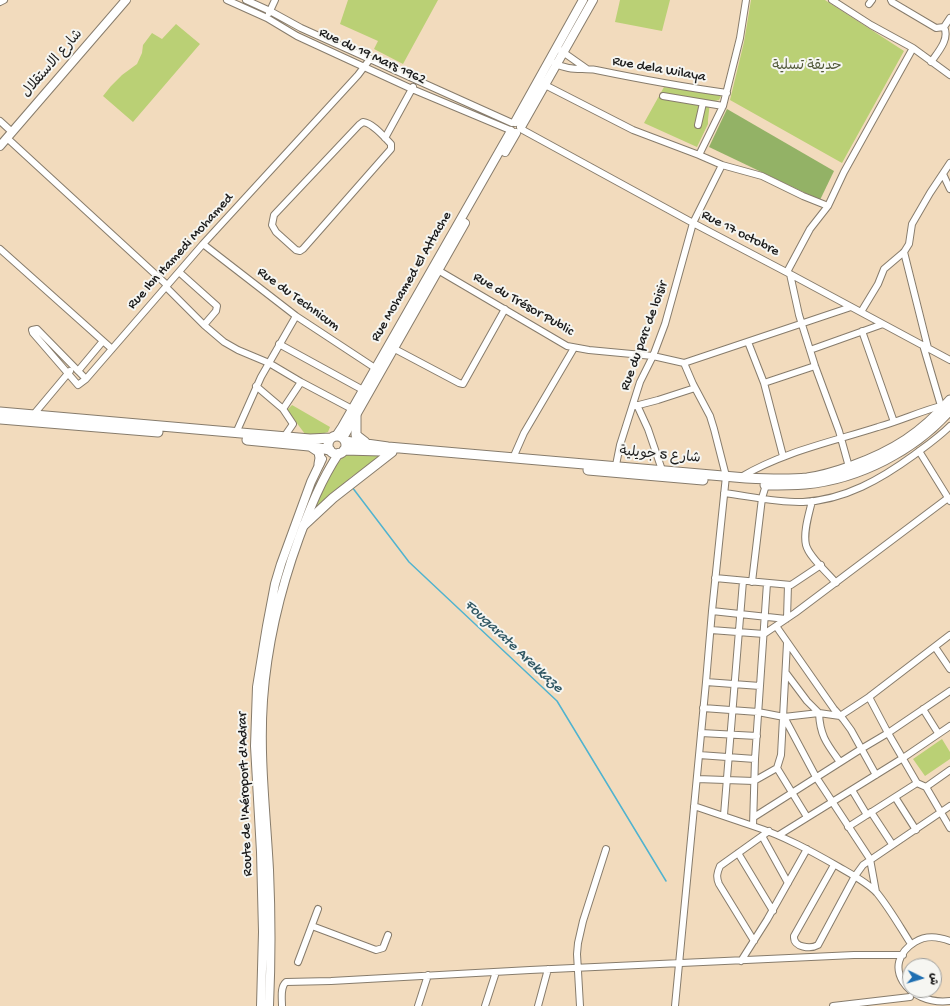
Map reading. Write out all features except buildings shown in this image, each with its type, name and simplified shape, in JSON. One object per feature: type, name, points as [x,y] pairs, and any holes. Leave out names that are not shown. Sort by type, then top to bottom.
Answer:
[{"type":"main road","name":"شارع الاستقلال","points":[[0,146],[126,0]]},
{"type":"main road","name":"Rue Mohamed El Attache","points":[[560,50],[583,0]]},
{"type":"main road","name":"Rue Mohamed El Attache","points":[[336,444],[552,62],[593,0]]},
{"type":"main road","name":"Rue Mohamed El Attache","points":[[529,105],[545,85],[552,62]]},
{"type":"main road","name":"Rue Mohamed El Attache","points":[[354,413],[363,390],[378,370]]},
{"type":"main road","name":"شارع 5 جويلية","points":[[336,444],[392,452],[482,458],[726,479],[741,477],[768,479],[808,478],[850,467],[889,451],[905,441],[928,423],[947,405]]},
{"type":"main road","name":"شارع 5 جويلية","points":[[336,444],[368,444],[482,458],[513,458],[616,469],[662,470],[766,485],[806,484],[835,479],[902,451],[928,432],[947,405]]},
{"type":"main road","points":[[0,412],[310,439],[336,444]]},
{"type":"main road","points":[[354,413],[356,435],[368,444]]},
{"type":"main road","points":[[0,419],[179,433],[309,446],[336,444]]},
{"type":"main road","name":"Route de l'Aéroport d'Adrar","points":[[269,1006],[271,947],[269,871],[262,754],[263,702],[266,676],[273,628],[294,552],[300,523],[319,464],[336,444]]},
{"type":"main road","name":"Route de l'Aéroport d'Adrar","points":[[261,1006],[263,932],[255,746],[257,687],[275,584],[285,550],[321,483],[336,444]]},
{"type":"main road","points":[[309,446],[319,452],[319,464]]},
{"type":"main road","points":[[300,523],[392,452]]},
{"type":"main road","points":[[285,550],[294,552]]},
{"type":"street","points":[[0,2],[4,0]]},
{"type":"street","name":"Rue du 19 Mars 1962","points":[[227,0],[267,18],[297,36],[412,89],[515,128]]},
{"type":"street","name":"Rue du 19 Mars 1962","points":[[246,0],[301,28],[434,88],[515,128]]},
{"type":"street","points":[[267,18],[275,0]]},
{"type":"street","points":[[699,155],[723,106],[727,93],[740,38],[746,0]]},
{"type":"street","points":[[832,0],[871,25],[913,48],[950,76]]},
{"type":"street","points":[[891,0],[936,28],[944,27]]},
{"type":"street","points":[[931,62],[945,39],[946,35],[944,27],[950,18]]},
{"type":"street","points":[[850,467],[815,366],[788,273],[810,229],[828,206],[844,172],[913,48]]},
{"type":"street","name":"Rue dela Wilaya","points":[[560,50],[587,69]]},
{"type":"street","name":"Rue Ibn Hamedi Mohamed","points":[[86,379],[178,272],[365,67],[370,59]]},
{"type":"street","name":"Rue dela Wilaya","points":[[552,62],[567,68],[587,69],[688,88],[727,93]]},
{"type":"street","points":[[385,138],[416,80]]},
{"type":"street","points":[[545,85],[633,130],[722,165],[762,176],[803,196],[828,206]]},
{"type":"street","points":[[430,96],[434,88]]},
{"type":"street","points":[[664,96],[723,106]]},
{"type":"street","points":[[698,125],[703,103]]},
{"type":"street","points":[[0,121],[10,135],[166,286],[204,326],[224,342],[238,350],[269,363],[354,413]]},
{"type":"street","points":[[361,123],[368,123],[385,138],[391,144],[391,149],[303,250],[296,250],[276,232],[272,225],[274,215],[361,123]]},
{"type":"street","name":"Rue 17 octobre","points":[[515,128],[950,360]]},
{"type":"street","points":[[861,312],[878,284],[884,269],[904,252],[909,244],[912,224],[950,163]]},
{"type":"street","name":"Rue du parc de loisir","points":[[616,469],[635,406],[640,382],[665,324],[693,223],[722,165]]},
{"type":"street","points":[[943,174],[950,189]]},
{"type":"street","name":"Rue du Technicum","points":[[203,244],[296,316],[378,370]]},
{"type":"street","points":[[0,249],[112,349]]},
{"type":"street","points":[[741,477],[783,456],[947,405],[926,347],[904,252]]},
{"type":"street","name":"Rue du Trésor Public","points":[[435,269],[561,343],[574,348],[652,356],[684,363]]},
{"type":"street","points":[[178,272],[217,306],[216,311],[204,326]]},
{"type":"street","points":[[675,1006],[715,578],[726,479],[714,429],[705,406],[684,363],[851,307]]},
{"type":"street","points":[[391,347],[463,384],[505,309]]},
{"type":"street","points":[[236,433],[256,386],[296,316]]},
{"type":"street","points":[[810,350],[883,324]]},
{"type":"street","points":[[37,329],[76,369],[86,379],[78,385],[33,334],[32,330],[37,329]]},
{"type":"street","points":[[862,331],[894,422]]},
{"type":"street","points":[[34,414],[68,373],[76,369],[103,342]]},
{"type":"street","points":[[748,342],[764,383],[783,456]]},
{"type":"street","points":[[279,344],[363,390]]},
{"type":"street","points":[[513,458],[524,433],[574,348]]},
{"type":"street","points":[[764,383],[815,366]]},
{"type":"street","points":[[283,409],[301,382]]},
{"type":"street","points":[[256,386],[283,409],[294,425],[284,437]]},
{"type":"street","points":[[662,470],[648,429],[635,406],[695,388]]},
{"type":"street","points":[[724,493],[801,502],[835,496],[864,486],[892,471],[920,451],[950,426]]},
{"type":"street","points":[[711,630],[764,634],[836,583],[949,499],[920,451]]},
{"type":"street","points":[[752,582],[762,498],[766,485]]},
{"type":"street","points":[[812,501],[806,546],[810,553],[836,583]]},
{"type":"street","points":[[715,578],[788,585],[794,584],[821,565]]},
{"type":"street","points":[[724,815],[743,581]]},
{"type":"street","points":[[753,826],[755,759],[767,584]]},
{"type":"street","points":[[786,619],[788,585]]},
{"type":"street","points":[[712,612],[786,619]]},
{"type":"street","points":[[776,626],[834,709],[852,730],[876,775]]},
{"type":"street","points":[[703,708],[758,712],[783,717],[819,713],[840,716],[869,697],[950,635]]},
{"type":"street","points":[[697,779],[754,781],[777,768],[781,755],[788,643]]},
{"type":"street","points":[[935,647],[950,669]]},
{"type":"street","points":[[786,673],[807,701],[819,713],[822,734],[840,762]]},
{"type":"street","points":[[706,682],[760,686]]},
{"type":"street","points":[[754,817],[888,733],[950,691]]},
{"type":"street","points":[[869,697],[917,783],[926,787],[950,828]]},
{"type":"street","points":[[922,709],[938,733]]},
{"type":"street","points":[[783,717],[816,777],[870,859],[876,892]]},
{"type":"street","points":[[779,835],[903,758],[950,726]]},
{"type":"street","points":[[701,733],[757,736]]},
{"type":"street","points":[[699,755],[755,759]]},
{"type":"street","points":[[777,768],[807,818]]},
{"type":"street","points":[[926,787],[950,770]]},
{"type":"street","points":[[848,827],[917,783]]},
{"type":"street","points":[[852,790],[892,844]]},
{"type":"street","points":[[895,797],[916,830]]},
{"type":"street","points":[[694,806],[779,835],[808,849],[855,876],[876,892],[890,910],[911,944]]},
{"type":"street","points":[[834,864],[794,936],[795,943],[810,948],[818,945],[855,876],[863,865],[950,806]]},
{"type":"street","points":[[754,941],[719,884],[717,872],[720,866],[769,831]]},
{"type":"street","points":[[762,836],[788,883]]},
{"type":"street","points":[[580,1006],[578,944],[583,921],[606,849]]},
{"type":"street","points":[[741,961],[773,911],[808,849]]},
{"type":"street","points":[[738,853],[773,911]]},
{"type":"street","points":[[298,962],[318,909]]},
{"type":"street","points":[[312,926],[376,950],[383,948],[388,934]]},
{"type":"street","points":[[902,986],[899,972],[900,963],[903,955],[911,944],[930,936],[941,937],[950,941]]},
{"type":"street","points":[[282,1006],[282,988],[283,984],[286,982],[854,955],[903,955]]},
{"type":"street","points":[[538,1006],[548,969]]},
{"type":"street","points":[[485,1006],[496,972]]},
{"type":"street","points":[[418,1006],[428,975]]},
{"type":"street","points":[[833,1006],[902,998]]},
{"type":"street","points":[[912,998],[929,1005],[940,1005],[950,1002]]},
{"type":"green space","points":[[348,0],[438,0],[403,64],[374,49],[378,41],[340,24]]},
{"type":"green space","points":[[620,0],[670,0],[662,31],[615,22]]},
{"type":"green space","name":"حديقة تسلية","points":[[751,0],[825,0],[904,51],[842,163],[730,100],[744,42]]},
{"type":"green space","points":[[176,24],[200,44],[133,122],[103,96],[122,75],[137,64],[142,53],[143,45],[152,33],[162,39]]},
{"type":"green space","points":[[664,87],[722,94],[719,100],[710,102],[708,124],[697,147],[644,123]]},
{"type":"green space","points":[[727,109],[834,171],[820,200],[709,147]]},
{"type":"green space","points":[[292,405],[330,427],[328,432],[317,435],[305,434],[287,410]]},
{"type":"green space","points":[[357,453],[386,454],[351,477],[308,518],[334,467],[345,455]]},
{"type":"green space","points":[[942,739],[950,752],[950,759],[925,776],[913,759]]},
{"type":"waterway","name":"Fougarate Arekkaze","points":[[352,487],[409,562],[557,701],[666,881]]}]
